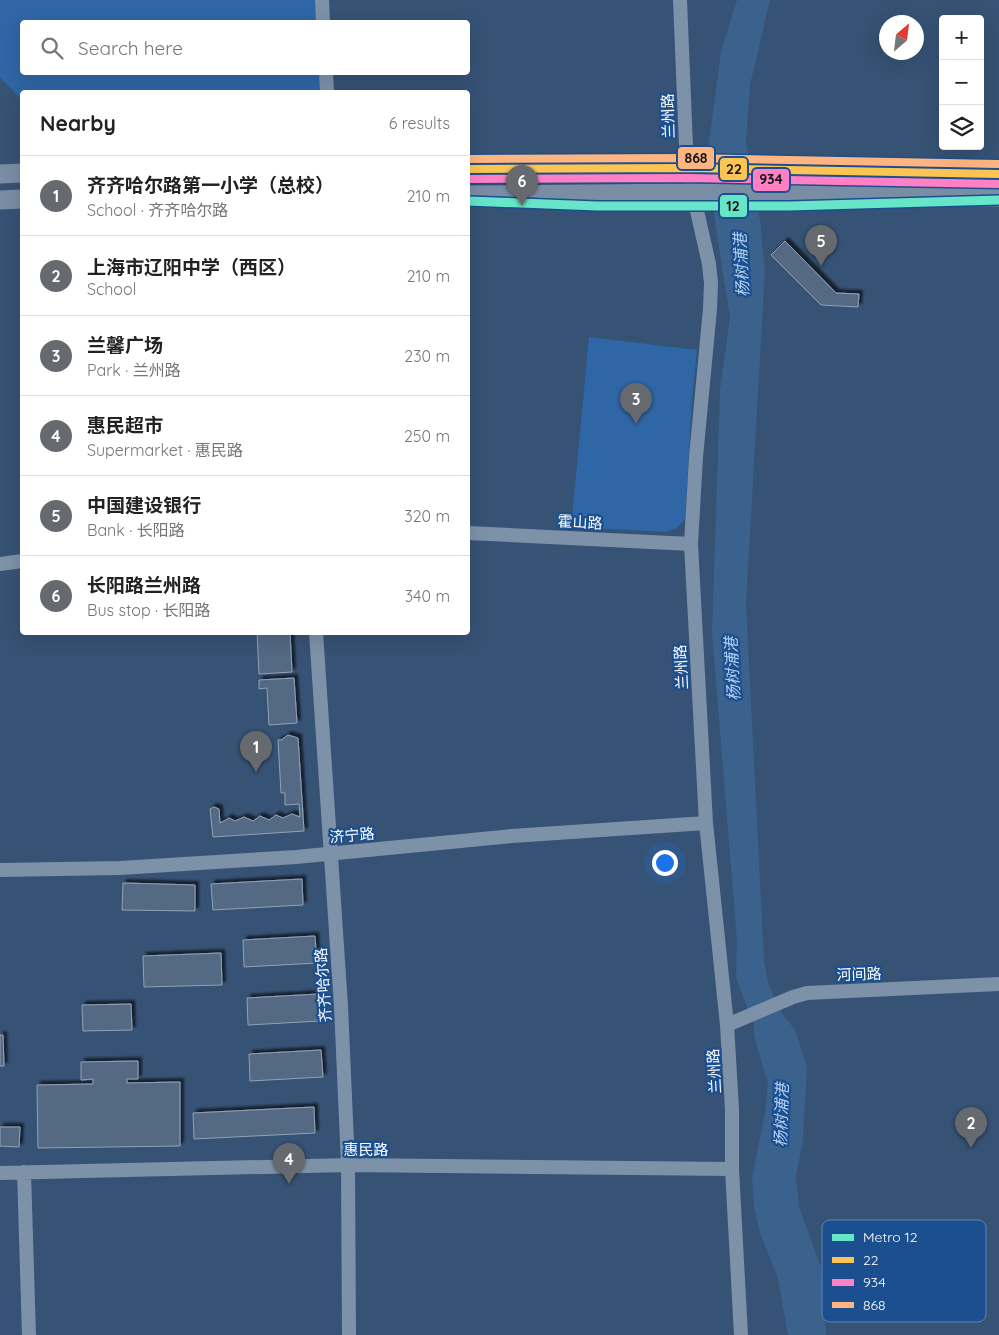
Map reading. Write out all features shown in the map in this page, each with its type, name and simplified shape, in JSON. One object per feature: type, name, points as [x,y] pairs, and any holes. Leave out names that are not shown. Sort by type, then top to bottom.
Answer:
[{"type":"main road","points":[[470,169],[689,168],[999,174]]},
{"type":"main road","points":[[0,174],[20,173]]},
{"type":"main road","points":[[470,194],[787,194],[999,197]]},
{"type":"main road","points":[[0,200],[20,199]]},
{"type":"street","points":[[322,0],[323,20]]},
{"type":"street","name":"兰州路","points":[[680,0],[686,146],[693,194],[709,264],[711,283],[696,457],[691,544],[706,822],[728,1026],[732,1109],[732,1169],[741,1335]]},
{"type":"street","points":[[326,75],[327,90]]},
{"type":"street","name":"霍山路","points":[[470,533],[691,544]]},
{"type":"street","points":[[0,564],[20,561]]},
{"type":"street","name":"齐齐哈尔路","points":[[316,635],[341,1006],[348,1165],[349,1335]]},
{"type":"street","name":"济宁路","points":[[0,870],[120,868],[330,854],[512,836],[706,822]]},
{"type":"street","name":"河间路","points":[[728,1026],[793,997],[819,992],[999,984]]},
{"type":"street","name":"惠民路","points":[[0,1173],[348,1165],[732,1169]]},
{"type":"street","points":[[24,1172],[29,1335]]},
{"type":"shaded area","points":[[0,0],[315,0],[317,20],[20,20],[20,75],[320,75],[321,90],[20,90],[20,98],[0,77]]},
{"type":"shaded area","points":[[589,337],[697,350],[692,399],[685,519],[677,528],[666,532],[571,527]]},
{"type":"water","name":"杨树浦港","points":[[737,0],[770,0],[750,85],[746,142],[760,220],[765,271],[746,603],[764,959],[768,983],[781,1012],[795,1030],[807,1067],[803,1139],[796,1177],[799,1207],[821,1267],[822,1322],[825,1322],[826,1335],[788,1335],[778,1279],[760,1233],[754,1207],[752,1178],[765,1113],[768,1084],[754,1036],[754,1024],[736,978],[737,941],[712,633],[720,389],[730,317],[715,223],[709,142],[721,51]]},
{"type":"building","points":[[785,241],[836,293],[859,294],[858,307],[821,305],[771,255]]},
{"type":"building","points":[[257,635],[290,635],[292,672],[259,674]]},
{"type":"building","points":[[294,678],[297,723],[269,725],[267,688],[259,689],[259,680]]},
{"type":"building","points":[[288,735],[298,738],[304,831],[213,837],[210,809],[214,807],[219,809],[220,823],[229,818],[235,821],[244,817],[253,821],[260,816],[269,820],[276,815],[283,818],[292,814],[300,817],[299,804],[285,805],[285,793],[281,793],[278,740]]},
{"type":"building","points":[[302,879],[303,905],[213,910],[211,884]]},
{"type":"building","points":[[123,883],[195,885],[195,911],[122,910]]},
{"type":"building","points":[[315,936],[317,963],[244,967],[243,940]]},
{"type":"building","points":[[221,953],[222,985],[144,987],[143,956]]},
{"type":"building","points":[[319,994],[320,1021],[248,1025],[247,998]]},
{"type":"building","points":[[131,1004],[132,1030],[83,1031],[82,1005]]},
{"type":"building","points":[[0,1035],[3,1035],[4,1066],[0,1066]]},
{"type":"building","points":[[321,1050],[323,1077],[250,1081],[249,1054]]},
{"type":"building","points":[[138,1061],[138,1079],[127,1079],[127,1083],[180,1082],[180,1146],[38,1148],[37,1085],[93,1084],[93,1079],[81,1080],[81,1062]]},
{"type":"building","points":[[314,1107],[315,1133],[194,1139],[193,1113]]},
{"type":"building","points":[[0,1127],[20,1127],[19,1147],[0,1146]]},
{"type":"metro line","name":"12","points":[[470,201],[597,206],[789,206],[999,200]]},
{"type":"transit line","name":"868","points":[[470,159],[689,158],[999,164]]},
{"type":"transit line","name":"22","points":[[470,169],[689,168],[999,174]]},
{"type":"transit line","name":"934","points":[[470,179],[689,178],[999,184]]},
{"type":"place","name":"长阳路兰州路","points":[[522,206]]},
{"type":"place","name":"中国建设银行","points":[[821,266]]},
{"type":"place","name":"兰馨广场","points":[[636,424]]},
{"type":"place","name":"齐齐哈尔路第一小学（总校）","points":[[256,772]]},
{"type":"place","name":"上海市辽阳中学（西区）","points":[[971,1148]]},
{"type":"place","name":"惠民超市","points":[[289,1184]]}]
